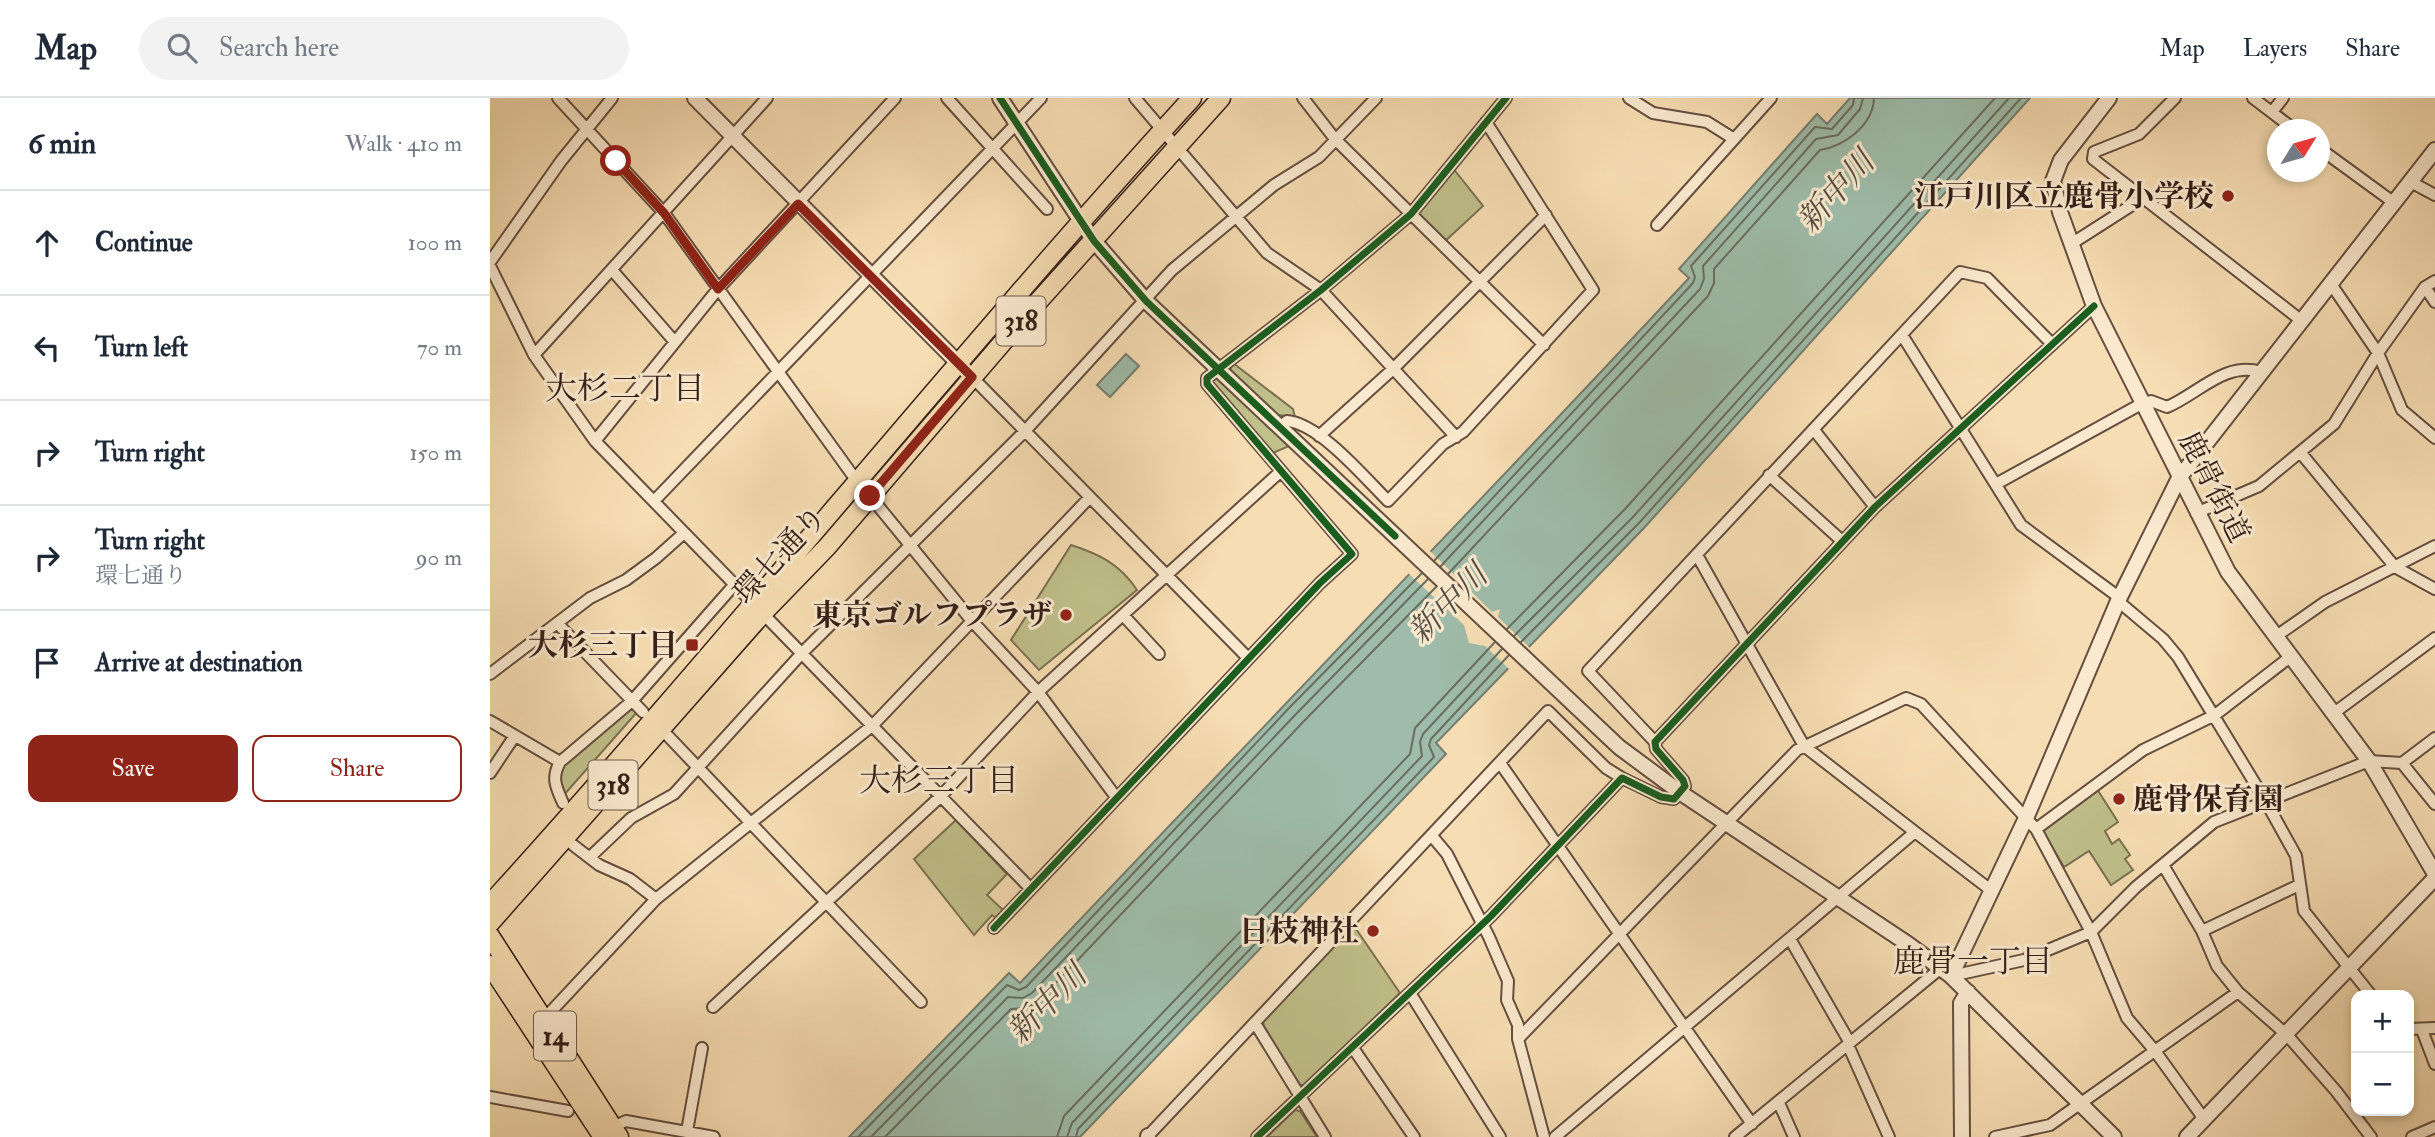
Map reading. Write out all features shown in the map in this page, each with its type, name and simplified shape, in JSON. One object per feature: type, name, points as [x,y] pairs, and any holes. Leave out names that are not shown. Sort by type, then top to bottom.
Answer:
[{"type":"main road","name":"環七通り","points":[[490,934],[729,642],[754,603],[808,537],[958,362],[1192,98]]},
{"type":"main road","name":"環七通り","points":[[754,603],[827,547],[972,377],[1221,98]]},
{"type":"main road","points":[[490,886],[563,803],[637,706],[754,603]]},
{"type":"main road","name":"318","points":[[490,934],[573,845],[668,736],[754,603]]},
{"type":"main road","name":"環七通り","points":[[490,904],[729,642]]},
{"type":"main road","name":"14","points":[[490,934],[544,1019],[611,1134]]},
{"type":"main road","name":"14","points":[[490,965],[611,1134]]},
{"type":"street","points":[[558,98],[664,213],[856,481]]},
{"type":"street","points":[[612,98],[490,264],[534,355],[595,441],[1030,888]]},
{"type":"street","points":[[695,98],[1248,658]]},
{"type":"street","points":[[534,355],[767,98]]},
{"type":"street","points":[[595,441],[718,289],[895,98]]},
{"type":"street","points":[[947,98],[1047,209]]},
{"type":"street","points":[[1000,98],[1094,241],[1146,302],[1281,426],[1546,680],[1619,747],[1681,793],[1946,972],[2114,1137]]},
{"type":"street","points":[[654,501],[873,276],[1041,98]]},
{"type":"street","points":[[1135,98],[1267,253],[1321,290],[1456,437]]},
{"type":"street","points":[[1303,98],[1335,139],[1544,345]]},
{"type":"street","points":[[591,856],[632,818],[674,794],[803,652],[1025,431],[1146,302],[1172,270],[1274,185],[1319,156],[1376,98]]},
{"type":"street","points":[[994,929],[1248,658],[1352,554],[1280,472],[1267,451],[1208,384],[1207,377],[1321,290],[1411,214],[1506,98]]},
{"type":"street","points":[[1629,98],[1653,113],[1707,122],[1734,139]]},
{"type":"street","points":[[1657,225],[1771,98]]},
{"type":"street","name":"鹿骨街道","points":[[2109,98],[2055,170],[2056,195],[2094,306],[2196,513],[2234,582],[2370,761],[2435,876]]},
{"type":"street","points":[[2175,98],[2139,134],[2094,152],[2093,159],[2302,321]]},
{"type":"street","points":[[2253,98],[2281,119]]},
{"type":"street","points":[[2272,112],[2283,98]]},
{"type":"street","points":[[1281,426],[1287,421],[1294,421],[1319,436],[1388,501],[1443,444],[1456,437],[1593,290],[1486,122]]},
{"type":"street","points":[[1735,1137],[1849,1044],[1946,972],[1992,891],[2027,817],[2119,600],[2179,478],[2435,149]]},
{"type":"street","points":[[2330,156],[2393,202]]},
{"type":"street","points":[[2409,181],[2435,195]]},
{"type":"street","points":[[2071,244],[2143,198]]},
{"type":"street","points":[[1319,436],[1393,369],[1546,215]]},
{"type":"street","points":[[612,270],[674,341]]},
{"type":"street","points":[[1148,1137],[1548,710],[1606,768],[1622,778],[1661,797],[1674,799],[1681,793],[1685,786],[1682,780],[1656,750],[1655,742],[1588,671],[1960,272],[1987,278],[2052,344]]},
{"type":"street","points":[[2331,284],[2378,353],[2402,410],[2435,438]]},
{"type":"street","points":[[2430,284],[2435,302]]},
{"type":"street","points":[[2196,513],[2259,485],[2333,425],[2378,353],[2430,284]]},
{"type":"street","points":[[1655,742],[1875,507],[2094,306]]},
{"type":"street","points":[[1902,335],[2021,525],[2119,600],[2163,639],[2215,715],[2296,856],[2304,911],[2367,990]]},
{"type":"street","points":[[1996,484],[2143,403],[2151,401],[2167,407],[2208,381],[2251,369],[2261,372]]},
{"type":"street","points":[[1814,430],[1875,507]]},
{"type":"street","points":[[2300,452],[2395,567],[2435,589]]},
{"type":"street","points":[[713,1007],[941,796],[1038,692],[1280,472]]},
{"type":"street","points":[[1769,475],[1842,541]]},
{"type":"street","points":[[870,496],[972,621],[1038,692],[1116,797]]},
{"type":"street","points":[[544,1019],[656,899],[873,725],[1090,497]]},
{"type":"street","points":[[490,674],[590,598],[626,580],[684,533]]},
{"type":"street","points":[[2275,637],[2325,602],[2435,546]]},
{"type":"street","points":[[1697,555],[1804,746],[1992,891]]},
{"type":"street","points":[[1123,615],[1159,654]]},
{"type":"street","points":[[557,623],[637,706],[560,762],[554,772],[554,783],[563,803]]},
{"type":"street","points":[[2334,713],[2435,638]]},
{"type":"street","points":[[2036,829],[2143,750],[2215,715],[2290,657]]},
{"type":"street","points":[[1517,1039],[1804,746],[1906,698],[1920,704],[2036,829],[2091,932],[2127,1018],[2155,1051],[2204,1119]]},
{"type":"street","points":[[490,721],[560,762]]},
{"type":"street","points":[[668,736],[921,1002]]},
{"type":"street","points":[[490,773],[514,737]]},
{"type":"street","points":[[1946,972],[2024,960],[2091,932],[2214,822],[2370,761],[2402,763],[2435,738]]},
{"type":"street","points":[[1500,763],[1752,1124]]},
{"type":"street","points":[[2402,763],[2435,804]]},
{"type":"street","points":[[1257,1137],[1483,923],[1622,778]]},
{"type":"street","points":[[1555,1137],[1915,832]]},
{"type":"street","points":[[1432,836],[1447,854],[1483,923],[1508,981],[1507,1000],[1518,1025],[1517,1039],[1544,1137]]},
{"type":"street","points":[[573,845],[591,856],[599,865],[631,878],[656,899]]},
{"type":"street","points":[[2163,866],[2202,931],[2217,966],[2238,992],[2287,1035],[2336,1091],[2371,1137]]},
{"type":"street","points":[[2187,1137],[2350,969],[2435,876]]},
{"type":"street","points":[[2202,931],[2299,885]]},
{"type":"street","points":[[1790,939],[1849,1044],[1889,1137]]},
{"type":"street","points":[[1962,1137],[1961,1003],[1968,992]]},
{"type":"street","points":[[1995,1137],[2050,1125],[2238,992]]},
{"type":"street","points":[[1410,993],[1500,1137]]},
{"type":"street","points":[[1255,1023],[1325,1137]]},
{"type":"street","points":[[2414,1029],[2435,1028]]},
{"type":"street","points":[[2422,1030],[2435,1064]]},
{"type":"street","points":[[687,1132],[702,1048]]},
{"type":"street","points":[[1353,1048],[1414,1137]]},
{"type":"street","points":[[490,1097],[568,1111]]},
{"type":"street","points":[[1779,1102],[1794,1137]]},
{"type":"street","points":[[611,1134],[626,1121],[714,1137]]},
{"type":"street","points":[[2412,1137],[2435,1127]]},
{"type":"green space","points":[[1452,167],[1483,206],[1443,243],[1413,214]]},
{"type":"green space","points":[[1233,363],[1293,409],[1295,417],[1278,415],[1234,377],[1230,370]]},
{"type":"green space","points":[[1217,376],[1289,446],[1273,453],[1212,384],[1211,379]]},
{"type":"green space","name":"東京ゴルフプラザ","points":[[1071,545],[1108,561],[1123,573],[1137,590],[1039,670],[1011,640]]},
{"type":"green space","points":[[631,704],[638,711],[563,796],[559,774],[563,764]]},
{"type":"green space","points":[[2097,789],[2118,822],[2105,831],[2112,844],[2119,839],[2130,855],[2125,859],[2133,870],[2111,885],[2089,851],[2064,867],[2043,832],[2045,827]]},
{"type":"green space","points":[[956,820],[1007,874],[987,895],[1003,910],[996,918],[992,915],[974,935],[914,859]]},
{"type":"green space","points":[[1354,926],[1400,993],[1306,1085],[1297,1085],[1264,1030],[1263,1020]]},
{"type":"green space","points":[[1295,1110],[1300,1111],[1317,1137],[1267,1137]]},
{"type":"water","name":"新中川","points":[[1850,98],[2030,98],[1644,528],[1436,743],[1446,754],[1080,1137],[849,1137],[1009,973],[1020,983],[1689,278],[1679,269],[1817,114],[1827,124]]},
{"type":"water","points":[[1126,354],[1139,366],[1110,397],[1097,385]]},
{"type":"pier","points":[[1429,550],[1492,612],[1500,609],[1498,617],[1530,648],[1510,670],[1485,646],[1469,643],[1464,625],[1408,573]]},
{"type":"cycle path","points":[[1000,98],[1094,241],[1146,301],[1395,536]]},
{"type":"cycle path","points":[[994,928],[1320,583],[1352,554],[1207,384],[1207,378],[1321,290],[1411,214],[1506,98]]},
{"type":"cycle path","points":[[1257,1137],[1491,916],[1622,778],[1661,797],[1674,799],[1685,786],[1683,780],[1656,749],[1655,742],[1875,507],[2094,306]]},
{"type":"place","name":"江戸川区立鹿骨小学校","points":[[2228,196]]},
{"type":"place","name":"東京ゴルフプラザ","points":[[1066,615]]},
{"type":"place","name":"大杉三丁目","points":[[692,645]]},
{"type":"place","name":"鹿骨保育園","points":[[2119,799]]},
{"type":"place","name":"日枝神社","points":[[1373,931]]},
{"type":"district","name":"大杉二丁目","points":[[625,389]]},
{"type":"district","name":"大杉三丁目","points":[[939,781]]},
{"type":"district","name":"鹿骨一丁目","points":[[1973,962]]},
{"type":"route","points":[[616,161],[664,213],[718,289],[798,204],[972,377],[870,496]]}]
